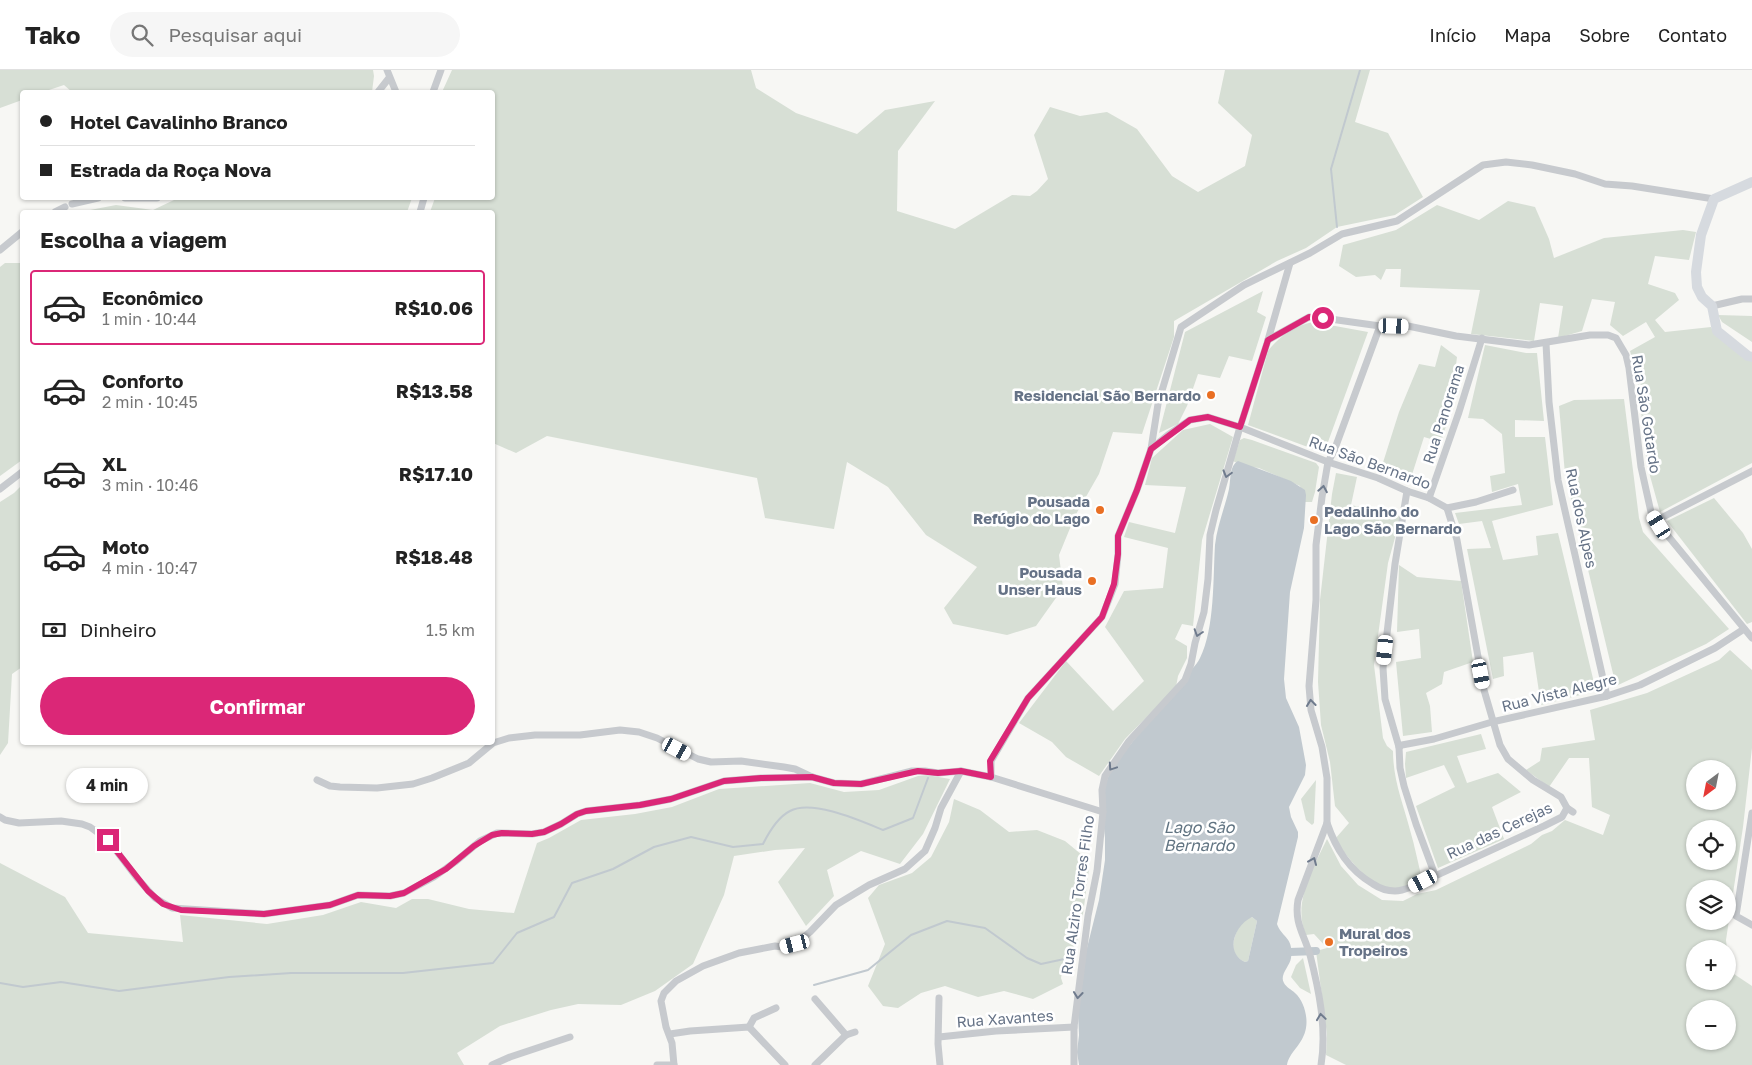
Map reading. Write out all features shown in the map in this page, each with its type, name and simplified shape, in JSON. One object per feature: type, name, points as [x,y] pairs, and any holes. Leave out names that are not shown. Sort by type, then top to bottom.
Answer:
[{"type":"street","points":[[387,70],[395,90]]},
{"type":"street","points":[[434,90],[441,70]]},
{"type":"street","points":[[380,90],[389,78]]},
{"type":"street","points":[[991,777],[990,761],[1028,698],[1102,617],[1114,584],[1118,536],[1151,449],[1158,404],[1181,327],[1244,285],[1310,253],[1342,234],[1397,221],[1443,193],[1483,165],[1506,162],[1532,165],[1575,174],[1605,184],[1632,186],[1714,199],[1752,182]]},
{"type":"street","points":[[1714,199],[1701,234],[1696,272],[1697,287],[1702,297],[1712,306],[1717,331],[1752,358]]},
{"type":"street","points":[[59,210],[90,200]]},
{"type":"street","points":[[0,250],[20,234]]},
{"type":"street","name":"Rua Alziro Torres Filho","points":[[1074,1065],[1074,1027],[1088,916],[1097,871],[1103,812],[1102,790],[1106,776],[1129,741],[1185,680],[1191,664],[1204,612],[1210,535],[1240,427],[1290,263]]},
{"type":"street","points":[[1712,306],[1742,299],[1752,299]]},
{"type":"street","name":"Rua São Gotardo","points":[[1268,340],[1309,317],[1380,326],[1408,326],[1456,336],[1529,345],[1597,335],[1616,338],[1620,343],[1629,368],[1643,476],[1651,512],[1659,525],[1752,638]]},
{"type":"street","points":[[1321,1065],[1324,1034],[1319,1000],[1312,962],[1298,927],[1296,912],[1298,900],[1326,824],[1327,778],[1322,747],[1311,710],[1309,686],[1316,600],[1316,545],[1328,462],[1334,451],[1380,326]]},
{"type":"street","name":"Rua Panorama","points":[[1430,498],[1482,338]]},
{"type":"street","name":"Rua dos Alpes","points":[[1546,344],[1548,402],[1558,480],[1608,696]]},
{"type":"street","name":"Rua São Bernardo","points":[[1151,449],[1190,420],[1208,417],[1240,427],[1328,462],[1378,478],[1407,491],[1430,498],[1447,508]]},
{"type":"street","points":[[1659,525],[1661,518],[1752,471]]},
{"type":"street","points":[[0,489],[20,474]]},
{"type":"street","points":[[1492,722],[1480,670],[1458,540],[1447,508],[1476,502],[1513,490]]},
{"type":"street","points":[[1407,491],[1395,564],[1383,668],[1385,699],[1400,747],[1400,768],[1404,786],[1435,875]]},
{"type":"street","name":"Rua Vista Alegre","points":[[1400,747],[1492,722],[1608,696],[1640,684],[1715,648],[1744,629]]},
{"type":"street","name":"Rua das Cerejas","points":[[1326,824],[1333,842],[1345,861],[1362,878],[1380,888],[1394,891],[1411,888],[1435,875],[1562,817],[1570,810],[1561,797],[1533,780],[1508,758],[1500,744],[1492,722]]},
{"type":"street","points":[[495,742],[509,738],[534,735],[580,735],[620,730],[639,732],[657,738],[698,759],[711,762],[741,761],[767,765],[795,770],[834,783],[850,784],[869,782],[912,771],[938,773],[961,771],[991,777],[1103,812]]},
{"type":"street","points":[[317,780],[330,786],[340,787],[377,788],[413,784],[468,762],[490,745]]},
{"type":"street","points":[[657,1065],[674,1065],[672,1042],[666,1027],[661,1001],[664,993],[676,981],[703,966],[739,952],[795,944],[810,932],[836,905],[869,885],[905,869],[926,851],[941,808],[961,771]]},
{"type":"street","points":[[0,817],[19,823],[61,821],[90,827],[108,840],[155,898],[172,908],[264,914],[330,905],[358,895],[390,896],[404,893],[434,877],[451,866],[480,841],[497,833],[532,834],[544,832],[586,811],[640,805],[671,799],[724,781],[812,777]]},
{"type":"street","points":[[1752,813],[1736,916],[1752,925]]},
{"type":"street","points":[[939,998],[940,1065]]},
{"type":"street","points":[[815,999],[846,1035]]},
{"type":"street","points":[[748,1027],[754,1018],[776,1008]]},
{"type":"street","points":[[670,1034],[748,1027],[785,1065]]},
{"type":"street","name":"Rua Xavantes","points":[[939,1037],[996,1031],[1074,1027]]},
{"type":"street","points":[[815,1065],[846,1035],[855,1032]]},
{"type":"street","points":[[492,1065],[570,1037]]},
{"type":"shaded area","points":[[0,70],[373,70],[374,76],[372,90],[70,90],[64,85],[49,90],[20,90],[20,101],[0,108]]},
{"type":"shaded area","points":[[452,70],[751,70],[756,88],[796,113],[857,134],[885,110],[935,101],[898,151],[897,211],[955,229],[1012,195],[1030,196],[1048,179],[1034,135],[1050,107],[1080,116],[1107,112],[1137,129],[1172,176],[1198,192],[1245,166],[1252,135],[1218,103],[1225,70],[1370,70],[1355,122],[1388,133],[1423,197],[1395,215],[1337,227],[1306,248],[1277,261],[1174,321],[1174,337],[1142,434],[1113,432],[1099,474],[1075,516],[1059,555],[1063,588],[1036,626],[1007,635],[953,624],[944,608],[977,567],[926,535],[888,487],[847,462],[834,529],[765,518],[757,478],[547,436],[516,453],[495,444],[495,210],[431,210],[434,200],[495,200],[495,90],[443,90]]},
{"type":"shaded area","points":[[174,200],[411,200],[408,210],[153,210]]},
{"type":"shaded area","points":[[1508,201],[1535,207],[1549,239],[1554,258],[1604,238],[1683,230],[1696,232],[1689,260],[1655,256],[1648,284],[1675,293],[1679,300],[1655,320],[1665,332],[1711,327],[1714,333],[1752,361],[1752,463],[1660,512],[1647,465],[1637,375],[1630,351],[1655,337],[1646,322],[1623,336],[1610,325],[1615,302],[1592,299],[1582,331],[1558,338],[1563,306],[1540,303],[1534,341],[1471,334],[1480,290],[1400,287],[1401,269],[1386,269],[1381,280],[1375,275],[1356,277],[1339,266],[1343,245],[1396,230],[1437,205],[1479,220]]},
{"type":"shaded area","points":[[116,205],[153,210],[90,210]]},
{"type":"shaded area","points":[[5,263],[20,263],[20,461],[0,476],[0,267]]},
{"type":"shaded area","points":[[1263,291],[1257,312],[1266,317],[1252,361],[1229,356],[1220,378],[1198,374],[1187,406],[1178,424],[1159,433],[1185,332]]},
{"type":"shaded area","points":[[1718,315],[1752,316],[1752,342],[1722,322]]},
{"type":"shaded area","points":[[1313,322],[1368,332],[1324,453],[1248,425],[1268,351],[1288,332]]},
{"type":"shaded area","points":[[1441,345],[1457,357],[1450,413],[1441,442],[1424,437],[1409,484],[1380,472],[1399,412],[1419,364],[1435,367]]},
{"type":"shaded area","points":[[1485,345],[1526,353],[1537,353],[1544,421],[1515,420],[1515,437],[1545,437],[1553,505],[1492,521],[1503,560],[1538,555],[1536,536],[1558,533],[1596,691],[1541,705],[1533,652],[1503,657],[1504,676],[1493,679],[1467,549],[1491,548],[1482,521],[1459,524],[1455,513],[1522,505],[1518,484],[1492,492],[1490,476],[1505,473],[1502,434],[1483,419],[1468,418]]},
{"type":"shaded area","points":[[1624,399],[1639,518],[1643,532],[1729,629],[1706,644],[1616,686],[1565,474],[1559,406],[1574,400]]},
{"type":"shaded area","points":[[1210,424],[1233,437],[1202,540],[1193,626],[1182,624],[1175,639],[1187,646],[1187,658],[1178,676],[1176,687],[1125,739],[1099,776],[1066,757],[1052,742],[1019,723],[1066,661],[1113,711],[1144,681],[1105,627],[1124,591],[1163,588],[1168,548],[1124,537],[1129,522],[1175,533],[1186,487],[1145,485],[1152,458],[1183,430]]},
{"type":"shaded area","points":[[1244,438],[1316,463],[1319,467],[1312,502],[1304,502],[1300,486],[1259,468],[1243,466],[1233,461],[1240,440]]},
{"type":"shaded area","points":[[1336,473],[1357,477],[1351,505],[1401,516],[1388,563],[1374,665],[1383,738],[1387,746],[1393,751],[1397,782],[1422,879],[1396,889],[1378,885],[1369,879],[1346,855],[1335,839],[1349,823],[1335,806],[1330,762],[1321,725],[1318,682],[1320,600]]},
{"type":"shaded area","points":[[20,487],[20,668],[12,674],[8,743],[0,755],[0,502]]},
{"type":"shaded area","points":[[1714,498],[1743,533],[1752,549],[1752,622],[1747,624],[1667,521]]},
{"type":"shaded area","points":[[1399,565],[1417,577],[1461,581],[1473,662],[1444,672],[1442,684],[1426,693],[1430,706],[1432,732],[1403,736],[1396,662],[1421,658],[1419,629],[1397,632]]},
{"type":"shaded area","points":[[1730,650],[1752,670],[1752,748],[1735,880],[1686,880],[1686,930],[1728,930],[1726,940],[1686,940],[1686,990],[1736,990],[1736,975],[1752,986],[1752,1065],[1346,1065],[1326,1055],[1327,1034],[1316,951],[1327,948],[1314,934],[1306,935],[1301,911],[1306,886],[1327,839],[1341,866],[1358,885],[1382,900],[1403,901],[1417,894],[1436,890],[1531,844],[1565,820],[1603,835],[1610,815],[1592,807],[1589,758],[1569,758],[1549,787],[1526,770],[1540,761],[1542,748],[1595,740],[1590,710],[1647,693],[1719,660]]},
{"type":"shaded area","points":[[1481,734],[1486,749],[1457,756],[1467,783],[1498,773],[1521,792],[1492,807],[1504,839],[1438,868],[1416,806],[1455,787],[1444,765],[1406,778],[1406,752]]},
{"type":"shaded area","points":[[927,775],[950,779],[923,834],[900,864],[861,851],[827,870],[834,896],[806,926],[778,882],[805,848],[734,856],[724,895],[693,964],[655,991],[621,1005],[578,1004],[551,1010],[500,1026],[457,1053],[464,1065],[0,1065],[0,863],[65,897],[88,933],[183,942],[180,915],[267,924],[323,915],[361,902],[396,908],[412,899],[428,899],[469,909],[514,913],[537,843],[581,820],[635,814],[672,807],[719,789],[810,783],[844,792],[879,790],[918,776]]},
{"type":"shaded area","points":[[1316,780],[1314,823],[1312,825],[1306,820],[1301,799]]},
{"type":"shaded area","points":[[954,799],[980,810],[1009,832],[1037,830],[1065,841],[1082,855],[1089,869],[1083,914],[1077,942],[1064,959],[1061,978],[1063,984],[1033,999],[1004,991],[978,997],[945,986],[921,993],[898,1008],[883,1006],[868,986],[885,944],[868,898],[879,885],[912,873],[931,857],[949,822]]},
{"type":"shaded area","points":[[1252,917],[1257,921],[1248,961],[1245,962],[1236,955],[1233,943],[1239,926],[1244,920]]},
{"type":"shaded area","points":[[1303,958],[1311,994],[1300,988],[1291,977],[1296,965]]},
{"type":"water","name":"Lago São Bernardo","points":[[1238,461],[1291,481],[1305,490],[1306,495],[1304,528],[1290,592],[1284,679],[1286,698],[1299,727],[1306,765],[1305,775],[1289,807],[1298,837],[1277,924],[1291,946],[1291,958],[1283,980],[1286,986],[1298,996],[1303,1005],[1306,1014],[1306,1028],[1287,1065],[1079,1065],[1077,1052],[1079,1035],[1078,1013],[1084,960],[1099,900],[1105,860],[1101,797],[1111,769],[1196,664],[1205,646],[1211,618],[1216,538],[1235,463]],"holes":[[[1252,917],[1257,921],[1248,961],[1245,962],[1235,952],[1234,939],[1246,921]]]},
{"type":"waterway","points":[[1337,227],[1331,169],[1360,70]]},
{"type":"waterway","points":[[0,983],[23,987],[61,982],[119,991],[229,977],[291,973],[403,973],[493,963],[517,933],[554,917],[572,883],[613,869],[654,847],[691,837],[733,847],[763,844],[778,821],[790,811],[799,808],[823,809],[883,830],[913,818],[928,778]]},
{"type":"waterway","points":[[814,985],[868,970],[911,935],[947,921],[985,928],[1027,958],[1041,964],[1069,958]]},
{"type":"waterway","points":[[1290,952],[1316,951]]},
{"type":"place","name":"Residencial São Bernardo","points":[[1211,395]]},
{"type":"place","name":"Pousada Refúgio do Lago","points":[[1100,510]]},
{"type":"place","name":"Pedalinho do Lago São Bernardo","points":[[1314,520]]},
{"type":"place","name":"Pousada Unser Haus","points":[[1092,581]]},
{"type":"place","name":"Mural dos Tropeiros","points":[[1329,942]]},
{"type":"route","points":[[108,840],[148,891],[163,904],[181,910],[264,914],[330,905],[358,895],[379,897],[404,893],[434,877],[480,841],[497,833],[532,834],[544,832],[586,811],[640,805],[671,799],[724,781],[812,777],[834,783],[861,784],[912,771],[938,773],[961,771],[991,777],[990,761],[1028,698],[1102,617],[1114,584],[1118,536],[1151,449],[1190,420],[1208,417],[1240,427],[1268,340],[1309,317],[1323,318]]}]
